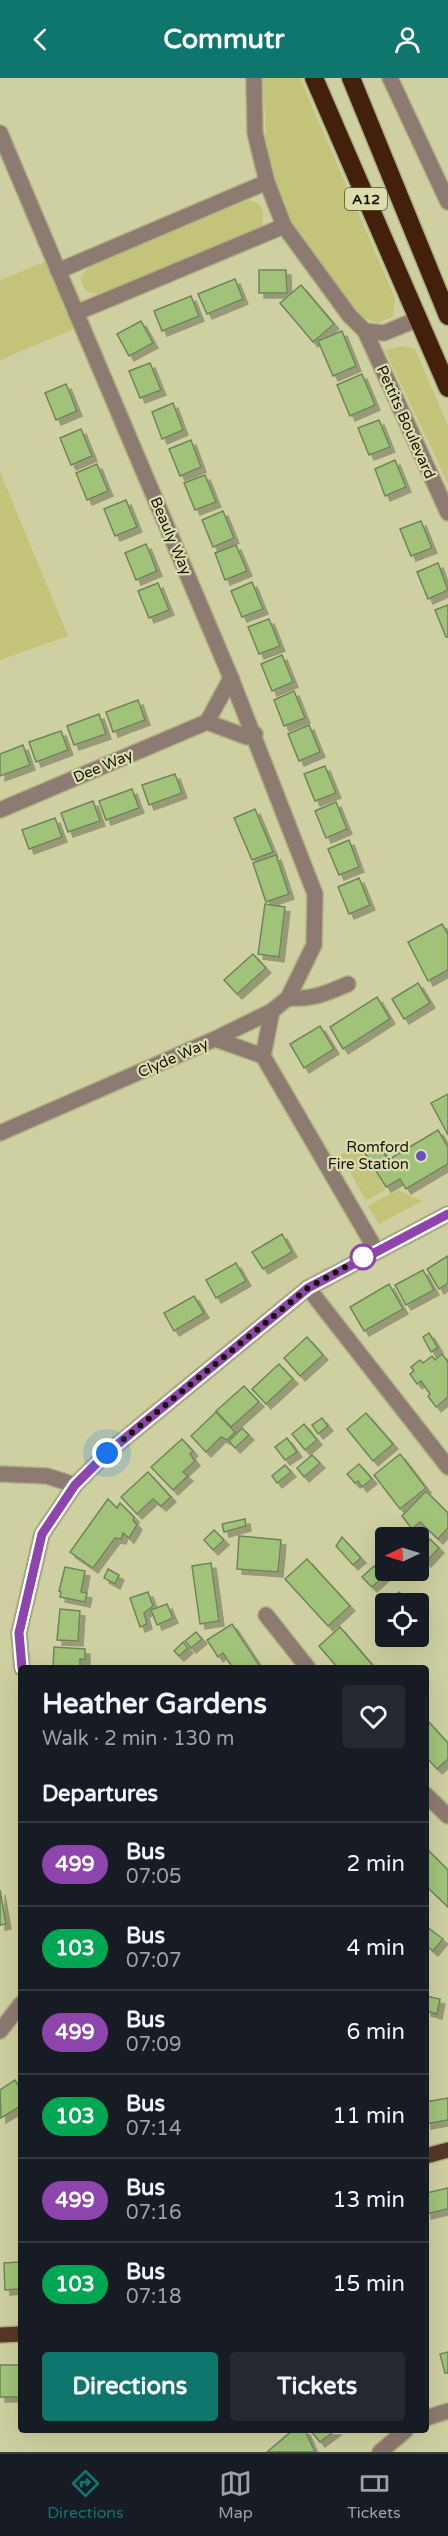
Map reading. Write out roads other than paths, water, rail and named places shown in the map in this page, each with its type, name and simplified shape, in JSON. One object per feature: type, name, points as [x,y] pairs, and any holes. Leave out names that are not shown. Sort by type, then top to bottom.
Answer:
[{"type":"highway","name":"A12","points":[[314,78],[448,388]]},
{"type":"highway","name":"A12","points":[[351,78],[448,315]]},
{"type":"main road","points":[[429,2155],[448,2150]]},
{"type":"main road","points":[[0,2335],[18,2334]]},
{"type":"street","name":"Pettits Boulevard","points":[[254,78],[255,134],[267,182],[285,226],[349,315],[365,331],[448,513]]},
{"type":"street","points":[[390,78],[448,202]]},
{"type":"street","name":"Beauly Way","points":[[0,133],[255,734],[315,894],[314,945]]},
{"type":"street","points":[[58,271],[267,182]]},
{"type":"street","points":[[76,313],[285,226]]},
{"type":"street","points":[[365,331],[384,333],[418,319]]},
{"type":"street","points":[[231,678],[207,722],[247,737],[255,734]]},
{"type":"street","name":"Dee Way","points":[[0,810],[207,722]]},
{"type":"street","name":"Clyde Way","points":[[0,1133],[215,1040],[272,1011],[288,998],[314,945]]},
{"type":"street","points":[[288,998],[306,999],[321,996],[348,984]]},
{"type":"street","points":[[272,1011],[264,1056],[376,1250]]},
{"type":"street","points":[[215,1040],[264,1056]]},
{"type":"street","points":[[22,1665],[19,1633],[42,1534],[75,1485],[107,1453],[308,1288],[376,1250],[448,1214]]},
{"type":"street","points":[[308,1288],[448,1467]]},
{"type":"street","points":[[0,1474],[47,1476],[75,1485]]},
{"type":"street","points":[[266,1615],[306,1665]]},
{"type":"street","points":[[429,1798],[448,1816]]},
{"type":"street","points":[[0,2031],[18,2008]]},
{"type":"street","points":[[429,2417],[448,2411]]},
{"type":"street","points":[[380,2452],[402,2433]]},
{"type":"place","name":"Romford Fire Station","points":[[421,1156]]}]
